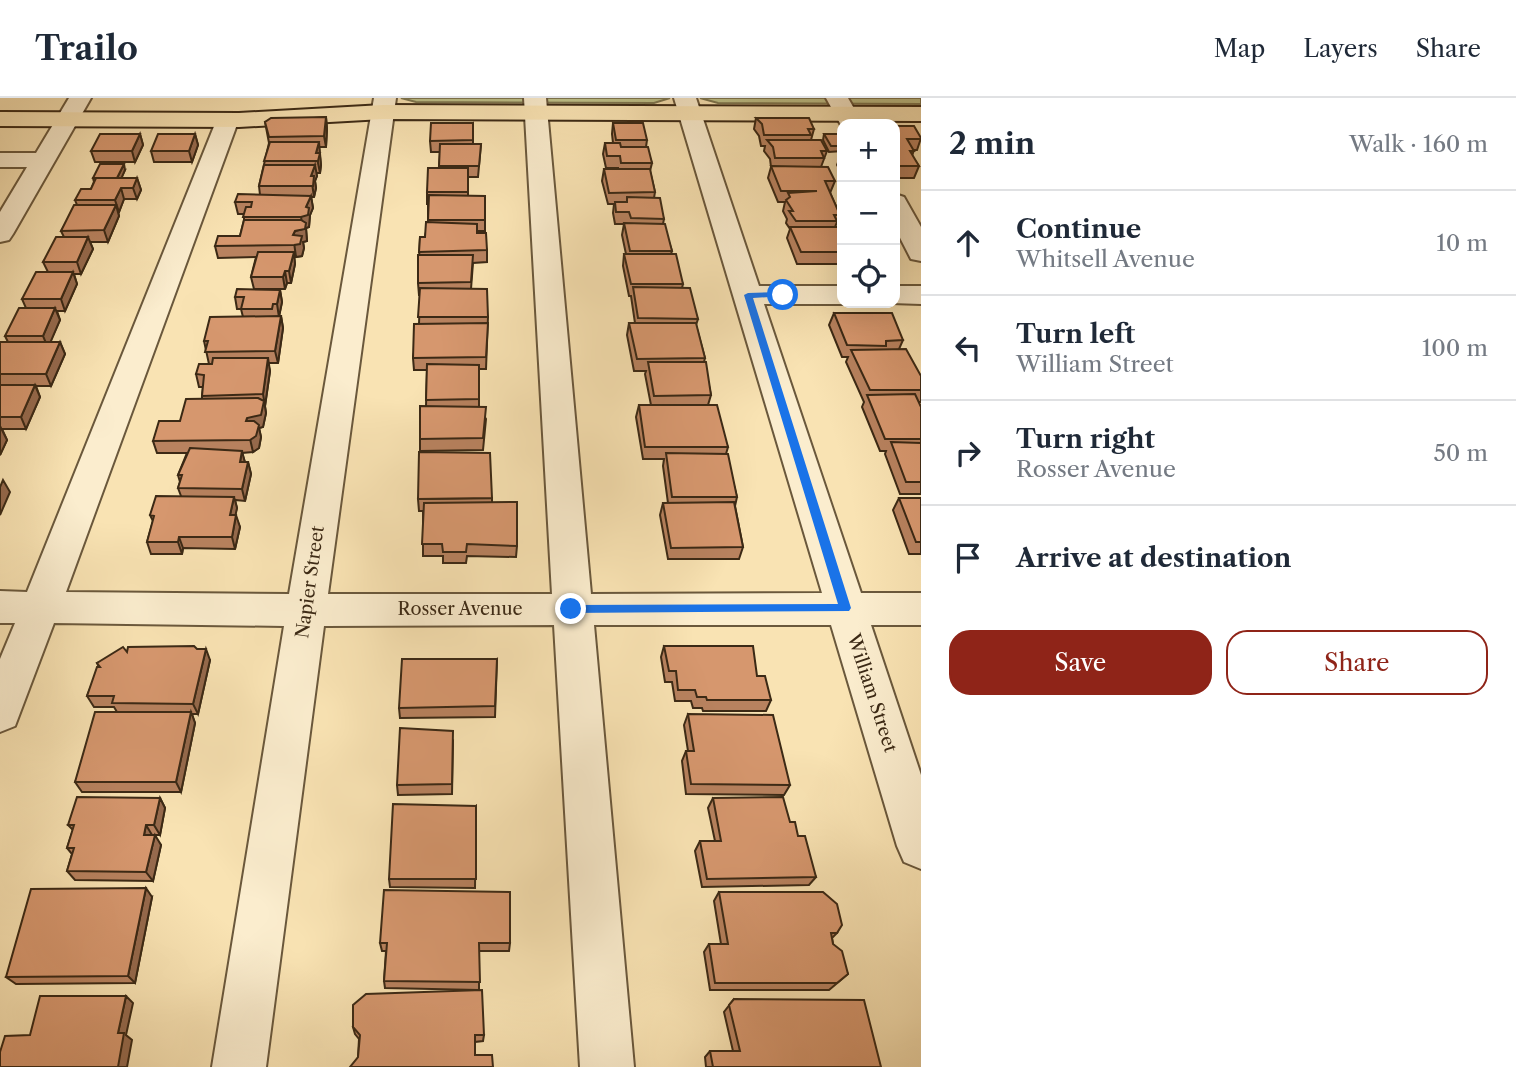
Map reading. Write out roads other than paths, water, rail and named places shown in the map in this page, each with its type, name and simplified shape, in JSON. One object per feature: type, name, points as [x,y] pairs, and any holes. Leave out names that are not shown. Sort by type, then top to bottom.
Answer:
[{"type":"main road","points":[[2,118],[75,108],[233,107],[337,117],[384,105],[688,106],[921,114]]},
{"type":"street","name":"Napier Street","points":[[239,1067],[384,105]]},
{"type":"street","points":[[535,105],[607,1067]]},
{"type":"street","name":"William Street","points":[[688,106],[921,846]]},
{"type":"street","points":[[0,713],[233,107]]},
{"type":"street","points":[[0,234],[75,108]]},
{"type":"street","points":[[0,160],[44,160]]},
{"type":"street","points":[[900,191],[921,191]]},
{"type":"street","points":[[900,212],[921,253]]},
{"type":"street","points":[[748,295],[837,295]]},
{"type":"street","points":[[900,295],[921,295]]},
{"type":"street","name":"Rosser Avenue","points":[[0,607],[921,609]]}]
